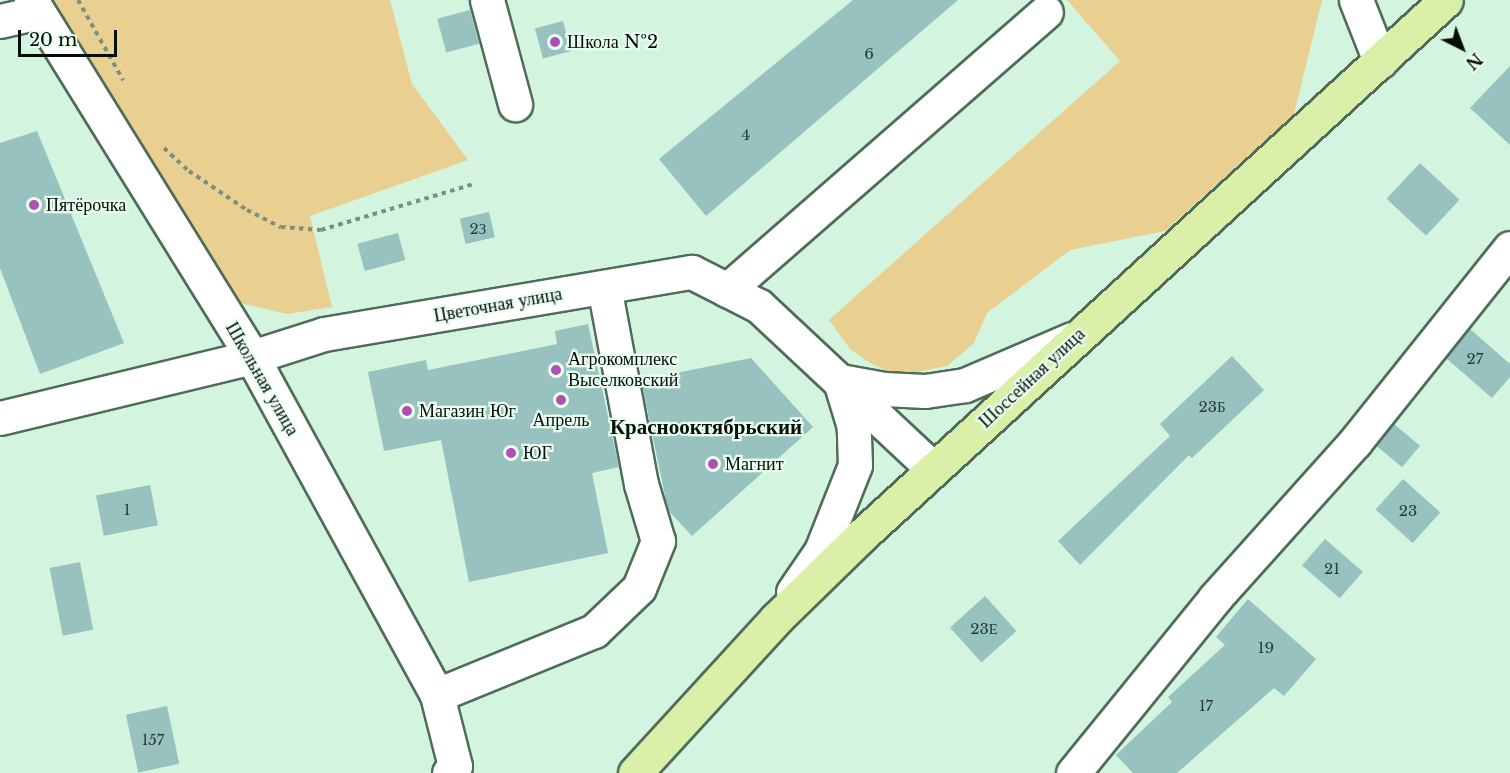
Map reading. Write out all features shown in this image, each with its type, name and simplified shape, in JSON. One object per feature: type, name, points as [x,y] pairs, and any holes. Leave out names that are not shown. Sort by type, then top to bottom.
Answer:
[{"type":"main road","name":"Шоссейная улица","points":[[635,773],[776,619],[933,469],[1446,0]]},
{"type":"street","points":[[487,0],[514,104]]},
{"type":"street","points":[[1356,0],[1380,60]]},
{"type":"street","points":[[0,21],[34,6]]},
{"type":"street","name":"Школьная улица","points":[[34,6],[252,357],[437,695],[455,766],[449,773]]},
{"type":"street","points":[[727,290],[1046,12]]},
{"type":"street","points":[[1073,773],[1215,598],[1355,442],[1510,248]]},
{"type":"street","name":"Цветочная улица","points":[[0,418],[252,357],[324,334],[692,272],[759,306],[933,469]]},
{"type":"street","points":[[437,695],[594,631],[639,588],[658,541],[641,484],[604,287]]},
{"type":"street","points":[[776,619],[821,550],[855,465],[854,427],[840,381],[884,389],[925,391],[965,385],[1076,338]]},
{"type":"path","points":[[78,0],[124,82]]},
{"type":"path","points":[[157,139],[189,171],[246,210],[282,227],[321,230],[473,184]]},
{"type":"shaded area","points":[[54,0],[390,0],[412,84],[468,160],[310,216],[332,307],[287,314],[244,304],[222,289]]},
{"type":"shaded area","points":[[1067,0],[1322,0],[1294,114],[1165,231],[1070,250],[987,313],[974,343],[947,366],[912,373],[888,371],[870,363],[850,349],[829,320],[1120,61]]},
{"type":"building","points":[[853,0],[958,0],[706,216],[659,159]]},
{"type":"building","points":[[470,10],[479,44],[446,53],[437,19]]},
{"type":"building","points":[[563,21],[571,51],[543,58],[535,29]]},
{"type":"building","points":[[1510,66],[1510,145],[1470,108]]},
{"type":"building","name":"Пятёрочка","points":[[37,131],[124,343],[40,374],[0,268],[0,143]]},
{"type":"building","points":[[1420,163],[1459,200],[1426,236],[1387,199]]},
{"type":"building","points":[[489,212],[495,237],[466,244],[460,219]]},
{"type":"building","points":[[398,233],[405,260],[365,271],[357,244]]},
{"type":"building","points":[[588,324],[619,467],[592,473],[608,553],[469,582],[441,440],[384,451],[368,372],[426,360],[428,370],[557,344],[555,331]]},
{"type":"building","points":[[1470,329],[1510,364],[1510,377],[1492,398],[1446,358]]},
{"type":"building","points":[[1232,356],[1264,390],[1192,458],[1189,455],[1080,565],[1058,541],[1170,436],[1160,424]]},
{"type":"building","name":"Магнит","points":[[751,358],[813,427],[692,536],[668,510],[641,380]]},
{"type":"building","points":[[1394,424],[1420,446],[1402,467],[1376,445]]},
{"type":"building","points":[[1403,479],[1440,512],[1413,543],[1376,509]]},
{"type":"building","points":[[150,485],[158,525],[104,536],[96,495]]},
{"type":"building","points":[[1325,539],[1363,572],[1340,598],[1302,565]]},
{"type":"building","points":[[80,562],[93,630],[63,636],[50,568]]},
{"type":"building","points":[[985,596],[1016,631],[982,662],[950,627]]},
{"type":"building","points":[[1248,599],[1316,659],[1284,696],[1274,688],[1177,773],[1133,773],[1116,755],[1172,702],[1168,697],[1225,645],[1216,637]]},
{"type":"building","points":[[167,706],[179,764],[138,772],[126,715]]},
{"type":"place","name":"Школа №2","points":[[555,42]]},
{"type":"place","name":"Пятёрочка","points":[[34,205]]},
{"type":"place","name":"Агрокомплекс Выселковский","points":[[556,370]]},
{"type":"place","name":"Апрель","points":[[561,400]]},
{"type":"place","name":"Магазин Юг","points":[[407,411]]},
{"type":"place","name":"ЮГ","points":[[511,453]]},
{"type":"place","name":"Магнит","points":[[713,464]]},
{"type":"district","name":"Краснооктябрьский","points":[[706,427]]}]
